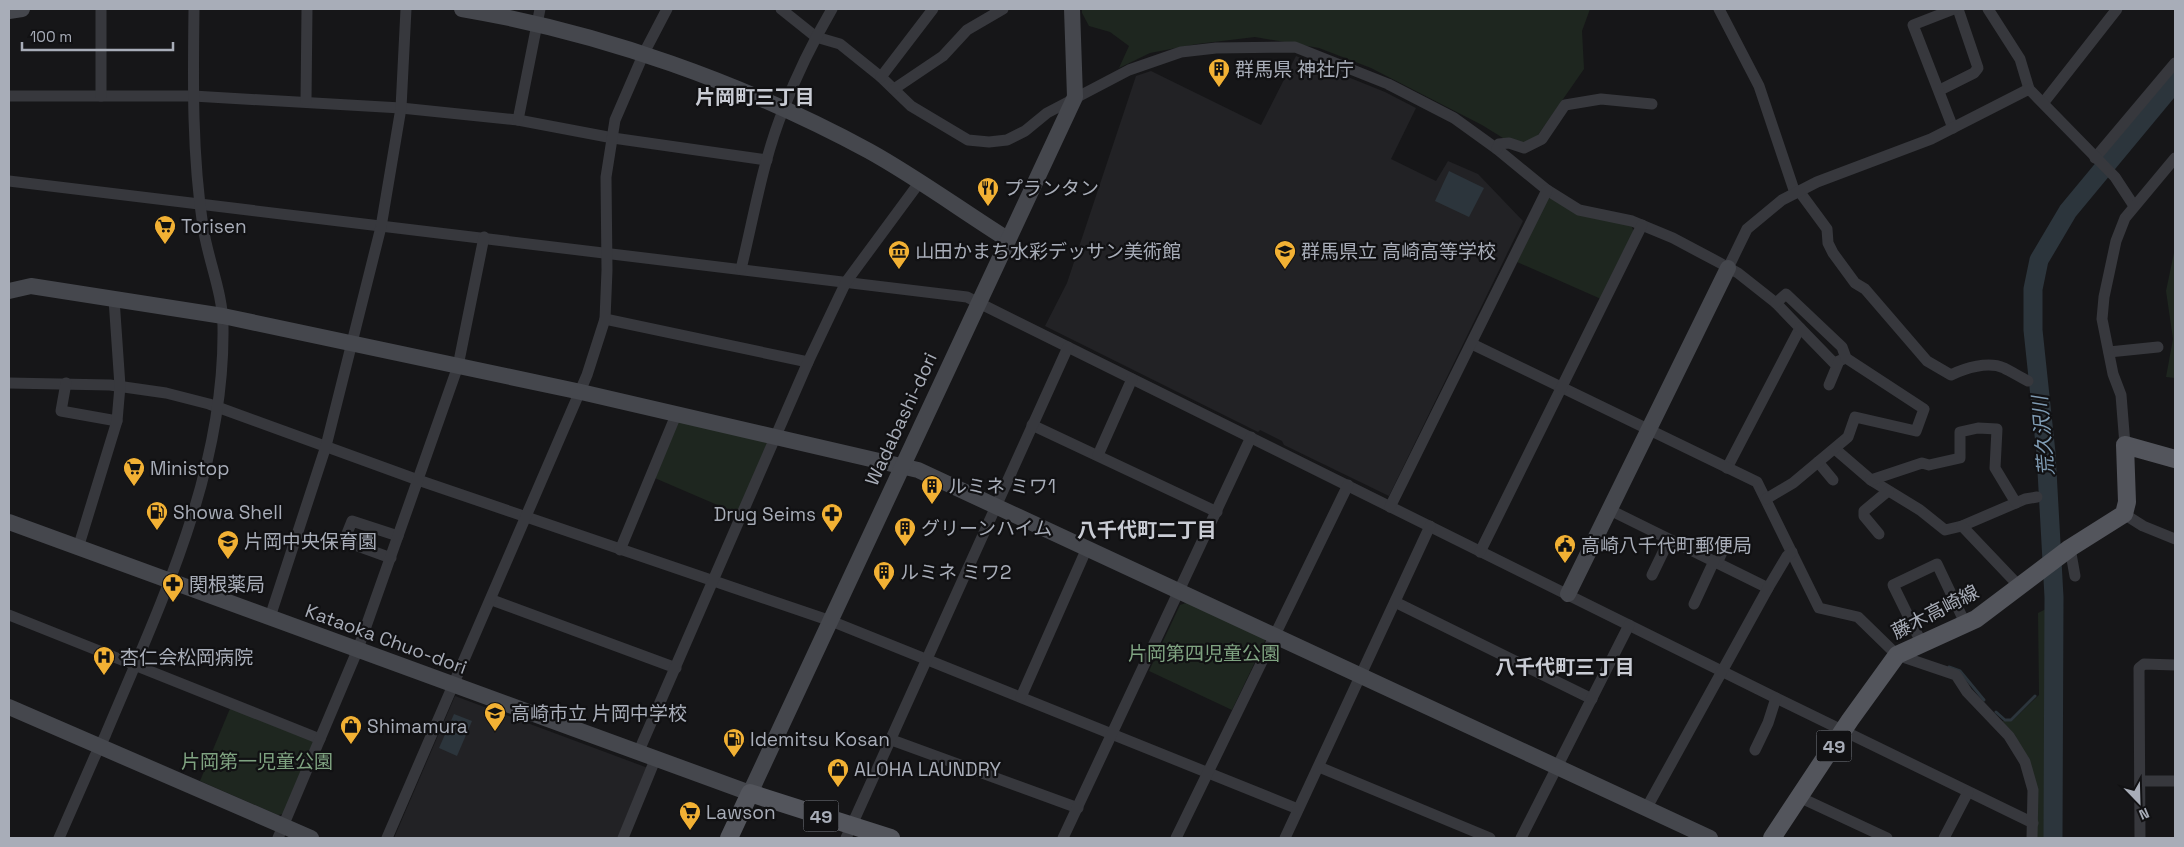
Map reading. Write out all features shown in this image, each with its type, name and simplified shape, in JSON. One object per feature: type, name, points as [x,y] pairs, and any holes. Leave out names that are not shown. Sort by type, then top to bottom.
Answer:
[{"type":"main road","points":[[2124,514],[2127,502],[2125,446],[2175,459]]},
{"type":"main road","name":"藤木高崎線","points":[[1772,838],[1897,655],[1921,642],[1966,625],[2068,550],[2124,514]]},
{"type":"main road","name":"49","points":[[750,793],[849,832],[891,838]]},
{"type":"main road","name":"Wadabashi-dori","points":[[729,838],[750,793]]},
{"type":"street","points":[[9,11],[22,9]]},
{"type":"street","points":[[101,9],[101,96]]},
{"type":"street","points":[[59,838],[171,581],[203,481],[217,408],[222,316],[203,228],[196,170],[193,96],[194,9]]},
{"type":"street","points":[[306,101],[307,9]]},
{"type":"street","points":[[270,617],[326,446],[381,226],[402,108],[406,9]]},
{"type":"street","points":[[462,9],[539,17],[644,53],[783,108],[870,152],[1007,239]]},
{"type":"street","points":[[387,838],[581,392],[605,319],[608,252],[606,177],[615,120],[644,53],[667,9]]},
{"type":"street","points":[[781,9],[816,37],[840,44],[881,77],[912,106],[968,140],[989,142],[1008,140],[1025,131],[1047,112],[1075,97],[1129,70],[1181,52],[1216,48],[1295,47],[1388,84],[1454,118],[1497,149],[1547,190],[1579,210],[1616,217],[1642,226],[1672,238],[1728,268],[1776,302],[1834,363],[1842,359]]},
{"type":"street","points":[[741,270],[767,160],[783,108],[816,37],[832,9]]},
{"type":"street","points":[[881,77],[933,9]]},
{"type":"street","points":[[894,89],[943,56],[967,30],[1003,9]]},
{"type":"street","name":"Wadabashi-dori","points":[[750,793],[978,301],[1075,97],[1072,9]]},
{"type":"street","points":[[1719,9],[1758,86],[1797,192],[1827,229],[1828,243],[1833,253],[1855,283],[1865,289],[1927,361],[1951,375],[1965,368],[1988,366],[2003,368],[2028,381]]},
{"type":"street","points":[[1940,90],[1974,73],[1978,68],[1956,9],[1913,24],[1940,90],[1953,128]]},
{"type":"street","points":[[1988,9],[2020,59],[2029,89],[2044,102],[2112,174],[2134,206]]},
{"type":"street","points":[[2044,102],[2117,9]]},
{"type":"street","points":[[518,120],[539,17]]},
{"type":"street","points":[[2097,159],[2175,63]]},
{"type":"street","points":[[1568,594],[1748,229],[1767,211],[1797,192],[1932,138],[2029,89]]},
{"type":"street","points":[[9,96],[193,96],[402,108],[518,120],[613,138],[767,160]]},
{"type":"street","points":[[1497,149],[1499,144],[1509,143],[1524,148],[1542,139],[1565,104],[1601,99],[1652,104]]},
{"type":"street","points":[[2125,446],[2121,395],[2113,374],[2102,319],[2104,297],[2116,242],[2125,218],[2175,158]]},
{"type":"street","points":[[9,181],[608,252],[967,297],[1480,552],[2033,823]]},
{"type":"street","points":[[638,753],[714,582],[808,362],[846,282],[919,183]]},
{"type":"street","points":[[1390,507],[1547,190]]},
{"type":"street","points":[[1480,552],[1642,226]]},
{"type":"street","points":[[281,832],[358,649],[458,366],[484,238]]},
{"type":"street","points":[[9,291],[31,286],[222,316],[581,392],[918,470],[1710,838]]},
{"type":"street","points":[[1776,302],[1786,294],[1842,347],[1842,359],[1829,385]]},
{"type":"street","points":[[78,548],[117,421],[120,386],[114,299]]},
{"type":"street","points":[[605,319],[808,362]]},
{"type":"street","points":[[1726,468],[1800,328]]},
{"type":"street","points":[[1472,344],[1757,482],[1820,608],[1837,610],[1861,618],[1897,655],[1956,675],[1967,692],[2009,736],[2025,762],[2032,784],[2032,838]]},
{"type":"street","points":[[849,832],[889,739],[1068,347]]},
{"type":"street","points":[[2109,352],[2158,347]]},
{"type":"street","points":[[1766,499],[1792,483],[1848,437],[1855,417],[1916,431],[1924,409],[1842,359]]},
{"type":"street","points":[[1098,455],[1132,379]]},
{"type":"street","points":[[9,382],[120,386],[166,393],[209,404],[418,480],[831,621],[1298,809]]},
{"type":"street","points":[[66,384],[61,411],[117,421]]},
{"type":"street","points":[[620,550],[676,414]]},
{"type":"street","points":[[1032,425],[1217,512]]},
{"type":"street","points":[[1871,480],[1922,464],[1928,465],[1960,458],[1960,432],[1988,427],[1997,429],[1995,468],[2016,503]]},
{"type":"street","points":[[1063,838],[1251,437]]},
{"type":"street","points":[[1835,448],[1871,480],[1920,510],[1945,530],[1962,526],[2016,503],[2038,497]]},
{"type":"street","points":[[1818,462],[1833,480]]},
{"type":"street","points":[[1176,838],[1348,485]]},
{"type":"street","points":[[1879,534],[1864,516],[1864,511],[1888,491]]},
{"type":"street","points":[[1610,510],[1768,588]]},
{"type":"street","points":[[2124,514],[2143,526],[2175,539]]},
{"type":"street","points":[[390,558],[344,541],[352,521],[398,536]]},
{"type":"street","name":"Kataoka Chuo-dori","points":[[9,522],[655,760],[750,793]]},
{"type":"street","points":[[1285,838],[1430,526]]},
{"type":"street","points":[[1962,526],[2020,587]]},
{"type":"street","points":[[1652,575],[1669,540]]},
{"type":"street","points":[[1694,604],[1728,540]]},
{"type":"street","points":[[1021,697],[1087,548]]},
{"type":"street","points":[[2068,550],[2075,576]]},
{"type":"street","points":[[1646,809],[1786,556],[1792,552]]},
{"type":"street","points":[[1921,642],[1893,585],[1937,564],[1966,625]]},
{"type":"street","points":[[492,600],[676,668]]},
{"type":"street","points":[[1395,602],[1592,699]]},
{"type":"street","points":[[9,615],[320,739]]},
{"type":"street","points":[[1521,838],[1629,625]]},
{"type":"street","points":[[2140,838],[2139,668],[2144,664],[2175,665]]},
{"type":"street","points":[[1756,750],[1768,723],[1776,698]]},
{"type":"street","points":[[9,707],[100,746],[281,832],[311,838]]},
{"type":"street","points":[[889,739],[1078,808]]},
{"type":"street","points":[[623,838],[655,760]]},
{"type":"street","points":[[1319,767],[1490,838]]},
{"type":"street","points":[[2140,781],[2175,780]]},
{"type":"street","points":[[1944,838],[1968,792]]},
{"type":"street","points":[[1799,798],[1887,838]]},
{"type":"shaded area","name":"群馬県立 高崎高等学校","points":[[1296,56],[1385,92],[1416,108],[1391,159],[1436,181],[1448,161],[1478,174],[1523,221],[1389,496],[1284,445],[1282,441],[1260,430],[1258,432],[1045,326],[1067,283],[1136,76],[1151,71],[1261,125]]},
{"type":"shaded area","points":[[1449,171],[1484,188],[1469,217],[1435,201]]},
{"type":"shaded area","name":"高崎市立 片岡中学校","points":[[455,696],[648,768],[619,838],[394,838]]},
{"type":"shaded area","points":[[454,714],[472,721],[457,756],[439,748]]},
{"type":"green space","points":[[1082,9],[1590,9],[1582,31],[1584,69],[1538,135],[1525,144],[1503,138],[1482,125],[1371,68],[1319,48],[1255,37],[1197,44],[1150,53],[1119,68],[1129,46],[1110,32],[1089,26],[1082,13]]},
{"type":"green space","points":[[1552,197],[1631,224],[1634,233],[1601,299],[1517,262],[1547,199]]},
{"type":"green space","points":[[2175,248],[2175,378],[2166,377],[2173,339],[2166,291]]},
{"type":"green space","points":[[676,415],[777,436],[743,516],[650,476]]},
{"type":"green space","points":[[2045,598],[2047,598],[2047,819],[2046,838],[2036,838],[2037,824],[2015,735],[2002,721],[2012,721],[2039,695],[2038,613],[2046,609]]},
{"type":"green space","name":"片岡第四児童公園","points":[[1189,602],[1264,637],[1265,641],[1232,710],[1149,671],[1180,605]]},
{"type":"green space","name":"片岡第一児童公園","points":[[231,706],[312,738],[314,743],[283,814],[278,815],[200,781]]},
{"type":"waterway","name":"荒久沢川","points":[[2053,838],[2054,597],[2046,453],[2033,330],[2033,289],[2039,260],[2068,211],[2175,82]]},
{"type":"waterway","points":[[1949,667],[1960,671],[1984,700]]},
{"type":"waterway","points":[[1996,712],[2005,720],[2011,720],[2035,696]]},
{"type":"place","name":"群馬県 神社庁","points":[[1219,88]]},
{"type":"place","name":"プランタン","points":[[988,207]]},
{"type":"place","name":"Torisen","points":[[165,245]]},
{"type":"place","name":"山田かまち水彩デッサン美術館","points":[[899,270]]},
{"type":"place","name":"群馬県立 高崎高等学校","points":[[1285,270]]},
{"type":"place","name":"Ministop","points":[[134,487]]},
{"type":"place","name":"ルミネ ミワ1","points":[[932,505]]},
{"type":"place","name":"Showa Shell","points":[[157,531]]},
{"type":"place","name":"Drug Seims","points":[[832,533]]},
{"type":"place","name":"グリーンハイム","points":[[905,547]]},
{"type":"place","name":"片岡中央保育園","points":[[228,560]]},
{"type":"place","name":"高崎八千代町郵便局","points":[[1565,564]]},
{"type":"place","name":"ルミネ ミワ2","points":[[884,591]]},
{"type":"place","name":"関根薬局","points":[[173,603]]},
{"type":"place","name":"杏仁会松岡病院","points":[[104,676]]},
{"type":"place","name":"高崎市立 片岡中学校","points":[[495,732]]},
{"type":"place","name":"Shimamura","points":[[351,745]]},
{"type":"place","name":"Idemitsu Kosan","points":[[734,758]]},
{"type":"place","name":"ALOHA LAUNDRY","points":[[838,788]]},
{"type":"place","name":"Lawson","points":[[690,831]]},
{"type":"district","name":"片岡町三丁目","points":[[755,97]]},
{"type":"district","name":"八千代町二丁目","points":[[1147,530]]},
{"type":"district","name":"八千代町三丁目","points":[[1565,667]]}]
